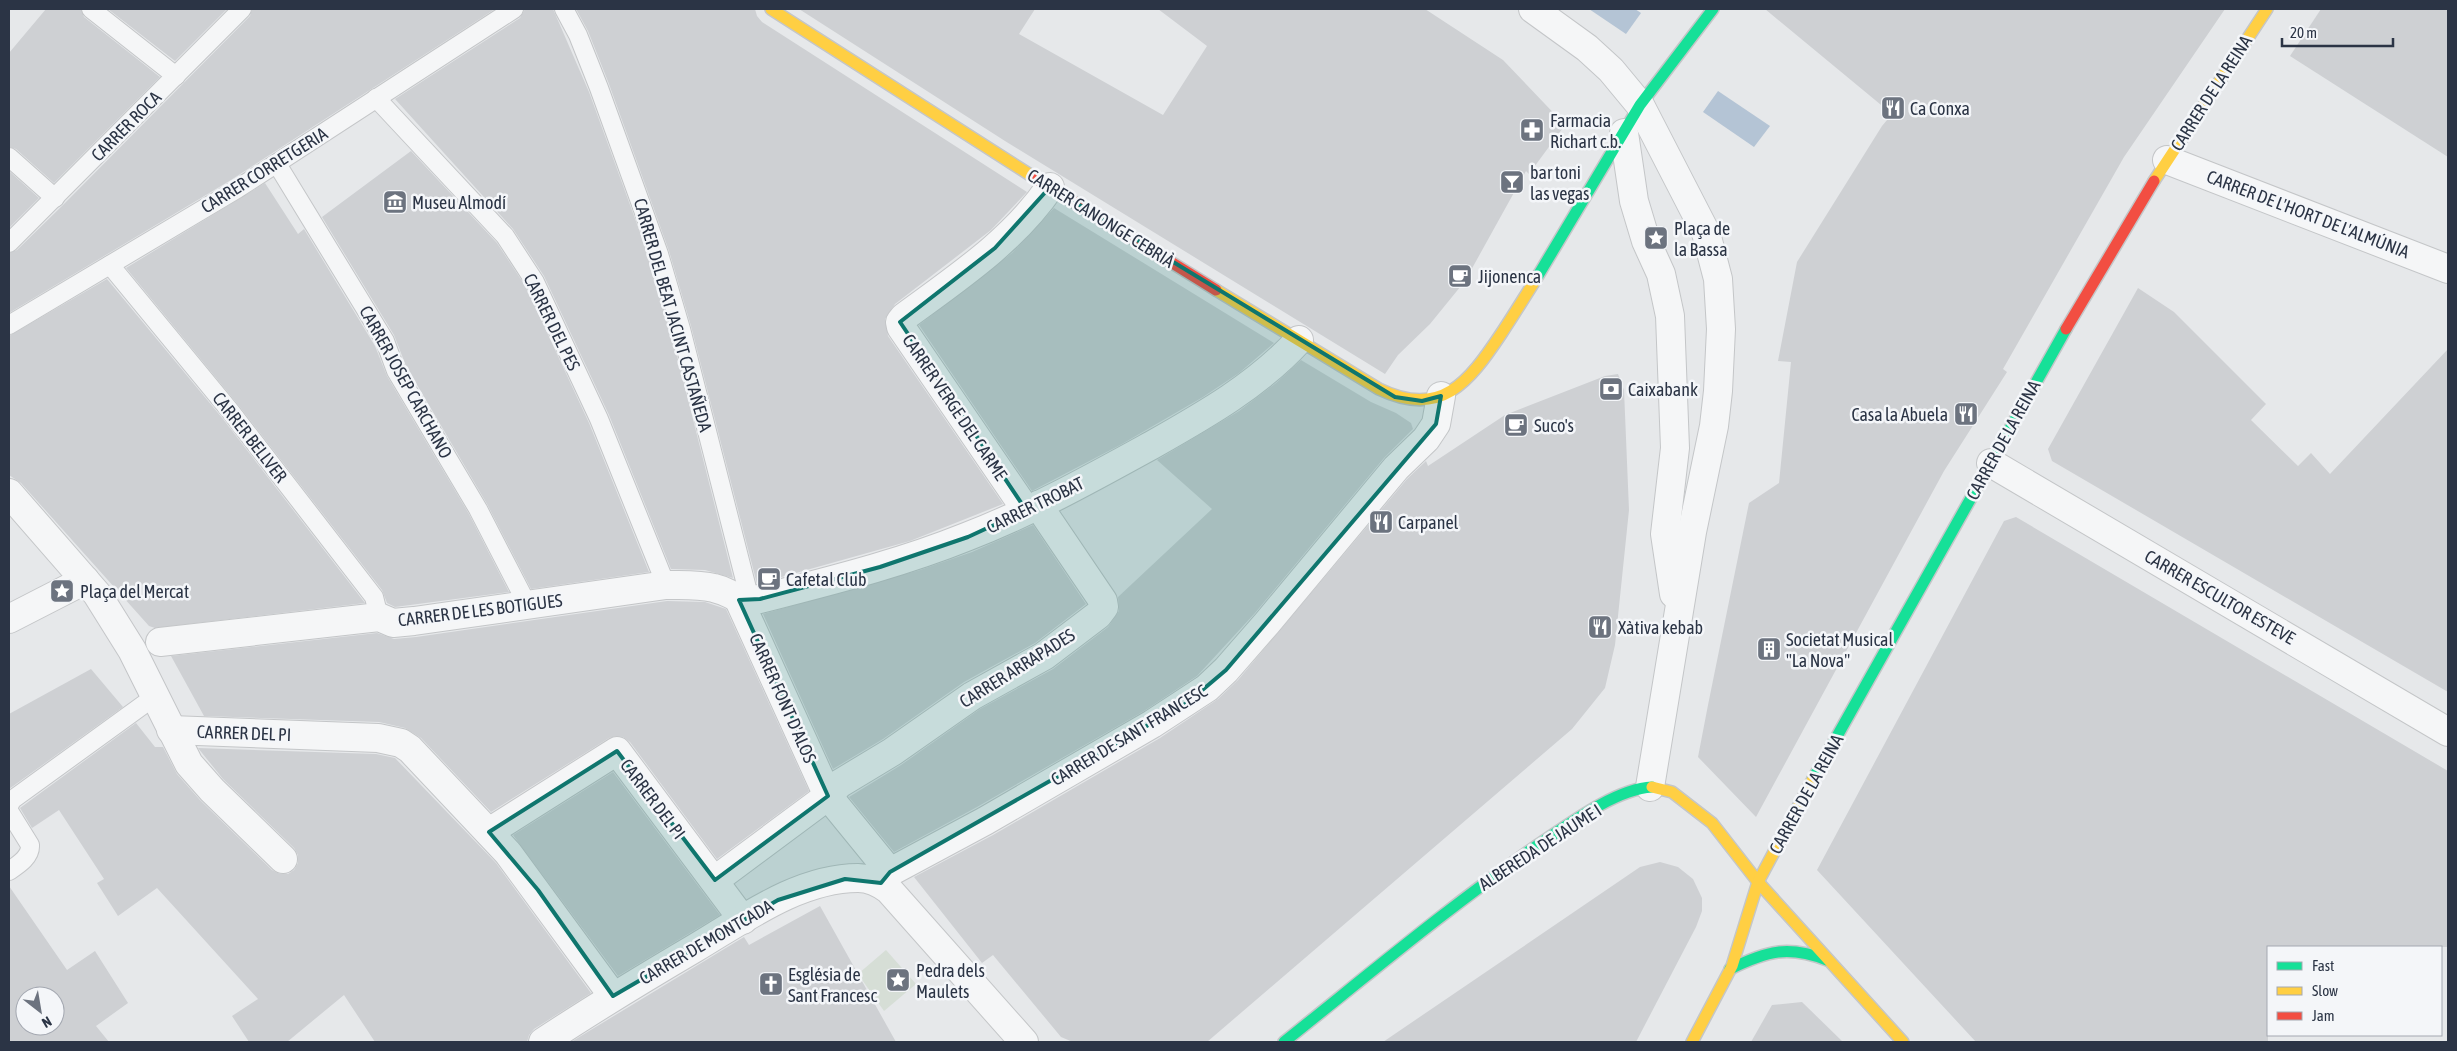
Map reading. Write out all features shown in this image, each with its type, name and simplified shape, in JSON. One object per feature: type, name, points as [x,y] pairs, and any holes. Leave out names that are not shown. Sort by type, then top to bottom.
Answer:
[{"type":"street","name":"CARRER CANONGE CEBRIÀ","points":[[771,9],[856,66],[1050,187],[1394,397],[1422,401],[1441,396]]},
{"type":"street","points":[[1533,9],[1587,48],[1611,70],[1640,105],[1706,233],[1718,279],[1721,329],[1714,426],[1697,505],[1650,787],[1672,792],[1712,822],[1758,882],[1903,1042]]},
{"type":"street","points":[[1441,396],[1460,386],[1474,372],[1526,295],[1640,105],[1713,9]]},
{"type":"street","name":"CARRER DE LA REINA","points":[[1692,1042],[1730,969],[1758,882],[1784,831],[2048,359],[2167,160],[2267,9]]},
{"type":"street","points":[[1624,133],[1634,201],[1646,241],[1661,274],[1670,316],[1675,448],[1666,534],[1677,620]]},
{"type":"street","name":"CARRER DE L'HORT DE L'ALMÚNIA","points":[[2167,160],[2448,268]]},
{"type":"street","name":"CARRER VERGE DEL CARME","points":[[1032,508],[901,327],[900,322],[995,248],[1038,204],[1050,187]]},
{"type":"street","name":"CARRER TROBAT","points":[[744,600],[855,574],[923,553],[968,537],[1032,508],[1133,455],[1225,401],[1272,368],[1300,340]]},
{"type":"street","name":"CARRER DE SANT FRANCESC","points":[[886,878],[1159,720],[1208,688],[1267,623],[1396,468],[1426,439],[1436,424],[1441,396]]},
{"type":"street","name":"CARRER ESCULTOR ESTEVE","points":[[1991,463],[2448,732]]},
{"type":"street","points":[[9,493],[97,594],[116,623],[189,764],[202,780],[283,859]]},
{"type":"street","name":"CARRER ARRAPADES","points":[[828,796],[839,784],[892,752],[972,696],[1044,656],[1098,615],[1104,607],[1103,601],[1032,508]]},
{"type":"street","points":[[9,619],[85,580]]},
{"type":"street","name":"CARRER DE LES BOTIGUES","points":[[160,642],[378,617],[394,623],[666,585],[698,585],[716,588],[744,600]]},
{"type":"street","name":"CARRER FONT D'ALOS","points":[[744,600],[828,796],[886,878],[1024,1042]]},
{"type":"street","name":"CARRER DEL PI","points":[[171,730],[362,737],[401,743],[410,749],[489,832],[538,890],[613,996]]},
{"type":"street","name":"CARRER DEL PI","points":[[489,832],[617,751],[743,920]]},
{"type":"street","name":"ALBEREDA DE JAUME I","points":[[1284,1042],[1476,888],[1575,820],[1622,795],[1650,787]]},
{"type":"street","points":[[715,880],[828,796]]},
{"type":"street","name":"CARRER DE MONTCADA","points":[[543,1042],[613,996],[778,900],[819,885],[859,878],[886,878]]},
{"type":"street","points":[[1730,969],[1772,951],[1804,950],[1828,960]]},
{"type":"lane","points":[[91,9],[176,76]]},
{"type":"lane","name":"CARRER ROCA","points":[[9,243],[242,9]]},
{"type":"lane","name":"CARRER CORRETGERIA","points":[[9,325],[277,164],[514,9]]},
{"type":"lane","name":"CARRER DEL BEAT JACINT CASTAÑEDA","points":[[564,9],[578,35],[599,88],[659,254],[688,358],[744,600]]},
{"type":"lane","name":"CARRER DEL PES","points":[[376,98],[505,236],[534,282],[599,419],[666,585]]},
{"type":"lane","points":[[9,157],[55,198]]},
{"type":"lane","name":"CARRER JOSEP CARCHANO","points":[[277,164],[385,341],[396,371],[478,509],[526,604]]},
{"type":"lane","name":"CARRER BELLVER","points":[[110,265],[231,412],[374,598],[378,617]]},
{"type":"lane","points":[[9,806],[12,800],[154,697]]},
{"type":"lane","points":[[9,811],[30,845],[30,850],[25,858],[9,871]]},
{"type":"highlighted area","points":[[1050,187],[1395,397],[1422,401],[1441,396],[1436,424],[1226,670],[1187,703],[890,872],[881,883],[845,879],[778,900],[613,996],[538,890],[489,832],[617,751],[715,880],[828,796],[739,600],[760,599],[880,567],[968,537],[1026,510],[900,322],[995,248]]},
{"type":"shaded area","points":[[886,950],[916,984],[884,1011],[858,974]]},
{"type":"water","points":[[1589,9],[1635,9],[1641,13],[1626,34]]},
{"type":"water","points":[[1718,91],[1770,126],[1754,147],[1703,112]]},
{"type":"building","points":[[46,9],[81,9],[84,17],[160,77],[54,183],[16,149],[9,147],[9,53]]},
{"type":"building","points":[[108,9],[227,9],[175,61]]},
{"type":"building","points":[[252,9],[495,9],[231,180],[9,313],[9,253],[17,250],[63,205],[250,16]]},
{"type":"building","points":[[525,9],[553,9],[589,92],[649,257],[671,332],[733,578],[705,570],[671,569],[609,415],[544,276],[513,229],[395,99],[520,18]]},
{"type":"building","points":[[576,9],[755,9],[757,16],[762,22],[1027,192],[991,230],[895,304],[885,319],[888,336],[1003,504],[910,541],[757,584],[691,326],[669,251],[609,84],[588,31]]},
{"type":"building","points":[[799,9],[1035,9],[1019,34],[1163,115],[1207,46],[1158,9],[1425,9],[1503,60],[1565,125],[1529,174],[1526,171],[1465,281],[1430,324],[1398,355],[1385,374],[1005,141]]},
{"type":"building","points":[[1765,9],[2225,9],[2124,157],[2003,369],[2007,372],[1944,471],[1756,817],[1698,757],[1708,705],[1749,503],[1779,483],[1791,362],[1778,361],[1797,262],[1882,126],[1892,114]]},
{"type":"building","points":[[2321,9],[2448,9],[2448,157],[2290,56]]},
{"type":"building","points":[[411,151],[497,243],[526,287],[589,423],[649,572],[531,589],[487,504],[406,366],[394,335],[322,217]]},
{"type":"building","points":[[9,171],[39,198],[9,228]]},
{"type":"building","points":[[265,183],[298,234],[304,229],[375,346],[387,376],[469,514],[509,592],[395,607],[387,603],[382,590],[239,406],[126,268]]},
{"type":"building","points":[[1054,208],[1274,343],[1239,373],[1203,397],[1122,444],[1032,491],[919,325],[1012,253]]},
{"type":"building","points":[[107,279],[223,419],[365,603],[155,628],[149,626],[21,483],[9,475],[9,336]]},
{"type":"building","points":[[2138,288],[2174,312],[2266,404],[2251,420],[2298,466],[2311,453],[2330,474],[2448,349],[2448,692],[2052,461],[2048,449]]},
{"type":"building","points":[[1301,360],[1371,402],[1396,413],[1411,423],[1413,429],[1384,458],[1255,613],[1197,676],[1144,711],[977,807],[894,852],[849,797],[901,765],[980,709],[1053,669],[1108,627],[1119,611],[1118,597],[1212,509],[1157,460],[1239,411],[1276,383]]},
{"type":"building","points":[[1618,374],[1624,390],[1629,510],[1615,645],[1605,688],[1572,729],[1207,1042],[1073,1042],[1061,1037],[993,955],[982,963],[914,877],[993,835],[1160,738],[1218,699],[1238,680],[1407,479],[1426,461],[1428,466],[1505,415],[1605,376]]},
{"type":"building","points":[[2016,517],[2448,771],[2448,947],[2267,946],[2268,1042],[1976,1042],[1817,870],[2004,521]]},
{"type":"building","points":[[1033,525],[1086,604],[1035,643],[964,682],[883,739],[833,769],[763,614],[920,570],[972,552]]},
{"type":"building","points":[[667,601],[705,602],[726,609],[809,791],[717,859],[630,742],[623,737],[609,738],[491,812],[421,738],[405,728],[379,722],[204,716],[171,656],[377,633],[394,639],[416,637]]},
{"type":"building","points":[[91,669],[123,707],[9,789],[9,714]]},
{"type":"building","points":[[136,723],[155,747],[163,747],[177,774],[200,800],[272,870],[280,874],[288,874],[294,870],[298,863],[298,855],[294,848],[223,779],[198,748],[376,754],[395,758],[496,863],[591,993],[534,1029],[529,1035],[527,1042],[375,1042],[344,995],[287,1042],[249,1042],[232,1016],[258,999],[157,888],[118,916],[97,883],[104,879],[59,810],[32,828],[20,808]]},
{"type":"building","points":[[613,772],[720,915],[618,976],[513,835]]},
{"type":"building","points":[[1660,862],[1678,867],[1693,879],[1702,898],[1702,911],[1696,927],[1636,1042],[1383,1042],[1640,867]]},
{"type":"building","points":[[9,886],[67,970],[95,951],[128,1003],[96,1026],[109,1042],[9,1042]]},
{"type":"building","name":"Església de Sant Francesc","points":[[820,906],[896,1042],[571,1042],[744,937],[749,945]]},
{"type":"building","points":[[1802,1002],[1843,1042],[1751,1042],[1772,1005]]},
{"type":"traffic: fast","points":[[1536,279],[1640,105],[1713,9]]},
{"type":"traffic: fast","points":[[1813,779],[2066,329]]},
{"type":"traffic: fast","points":[[1284,1042],[1441,916],[1538,845],[1592,809],[1623,794],[1652,787]]},
{"type":"traffic: fast","points":[[1730,969],[1755,958],[1778,952],[1801,953],[1827,960]]},
{"type":"traffic: slow","points":[[771,9],[1035,178]]},
{"type":"traffic: slow","points":[[2154,181],[2267,9]]},
{"type":"traffic: slow","points":[[1216,290],[1379,389],[1401,397],[1420,400],[1436,397],[1451,391],[1465,380],[1489,351],[1536,279]]},
{"type":"traffic: slow","points":[[1692,1042],[1732,966],[1758,882],[1813,779]]},
{"type":"traffic: slow","points":[[1652,787],[1672,792],[1712,823],[1758,882],[1903,1042]]},
{"type":"traffic: jam","points":[[1035,178],[1216,290]]},
{"type":"traffic: jam","points":[[2066,329],[2154,181]]},
{"type":"place","name":"Ca Conxa","points":[[1893,108]]},
{"type":"place","name":"Farmacia Richart c.b.","points":[[1532,130]]},
{"type":"place","name":"bar toni las vegas","points":[[1512,182]]},
{"type":"place","name":"Museu Almodí","points":[[395,202]]},
{"type":"place","name":"Plaça de la Bassa","points":[[1656,238]]},
{"type":"place","name":"Jijonenca","points":[[1460,276]]},
{"type":"place","name":"Caixabank","points":[[1611,389]]},
{"type":"place","name":"Casa la Abuela","points":[[1966,414]]},
{"type":"place","name":"Suco's","points":[[1516,425]]},
{"type":"place","name":"Carpanel","points":[[1381,522]]},
{"type":"place","name":"Cafetal Club","points":[[769,579]]},
{"type":"place","name":"Plaça del Mercat","points":[[62,591]]},
{"type":"place","name":"Xàtiva kebab","points":[[1600,627]]},
{"type":"place","name":"Societat Musical \"La Nova\"","points":[[1769,649]]},
{"type":"place","name":"Pedra dels Maulets","points":[[898,980]]},
{"type":"place","name":"Església de Sant Francesc","points":[[771,984]]}]
